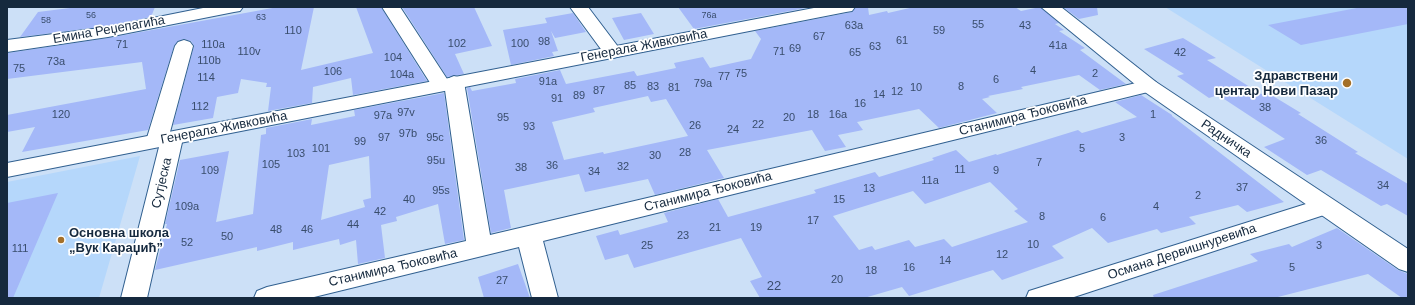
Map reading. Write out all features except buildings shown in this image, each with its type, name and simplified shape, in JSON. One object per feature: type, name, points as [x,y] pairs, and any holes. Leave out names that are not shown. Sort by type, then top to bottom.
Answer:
[{"type":"street","name":"Емина Реџепагића","points":[[7,46],[108,32],[234,7]]},
{"type":"street","points":[[392,7],[448,84],[480,247]]},
{"type":"street","points":[[579,7],[613,52]]},
{"type":"street","name":"Генерала Живковића","points":[[7,170],[846,7]]},
{"type":"street","name":"Радничка","points":[[1050,7],[1148,86],[1408,262]]},
{"type":"street","name":"Сутјеска","points":[[134,298],[184,46]]},
{"type":"street","name":"Станимира Ђоковића","points":[[267,298],[1148,86]]},
{"type":"street","name":"Османа Дервишнуревића","points":[[1038,298],[1325,206]]},
{"type":"street","points":[[530,235],[545,298]]},
{"type":"shaded area","name":"Здравствени центар Нови Пазар","points":[[1165,7],[1408,7],[1408,159]]},
{"type":"shaded area","name":"Основна школа „Вук Караџић”","points":[[140,156],[99,298],[7,298],[7,182]]},
{"type":"place","name":"Здравствени центар Нови Пазар","points":[[1347,83]]},
{"type":"place","name":"Основна школа „Вук Караџић”","points":[[61,240]]}]
